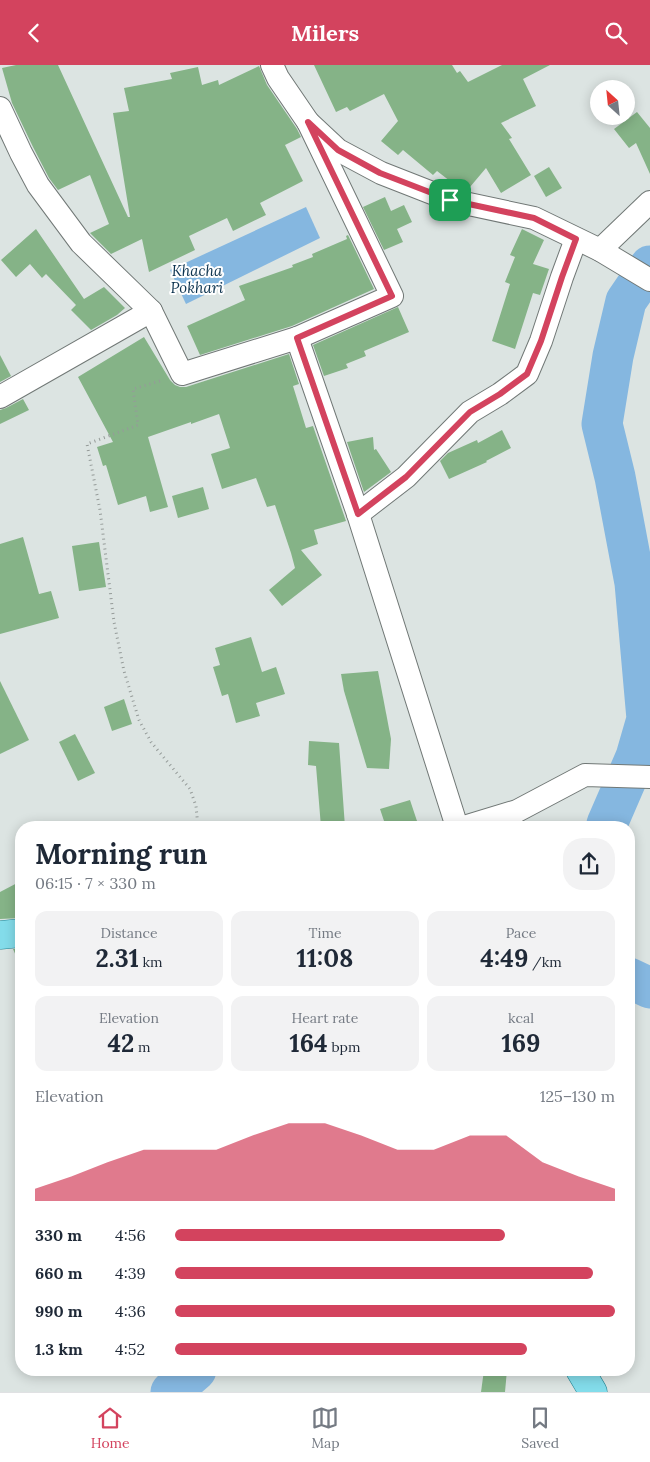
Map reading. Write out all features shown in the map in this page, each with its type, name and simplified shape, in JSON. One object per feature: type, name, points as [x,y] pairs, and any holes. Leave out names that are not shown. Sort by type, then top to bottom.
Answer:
[{"type":"main road","points":[[0,935],[15,934]]},
{"type":"main road","points":[[584,1376],[593,1392]]},
{"type":"street","points":[[0,107],[38,185],[81,243],[151,311],[182,374],[297,338],[392,296],[308,122],[278,78],[272,65]]},
{"type":"street","points":[[308,122],[338,150],[380,173],[450,200],[534,218],[600,251],[650,280]]},
{"type":"street","points":[[600,251],[650,202]]},
{"type":"street","points":[[358,514],[406,477],[470,412],[500,394],[527,374],[541,341],[576,239]]},
{"type":"street","points":[[0,397],[151,311]]},
{"type":"street","points":[[297,338],[358,514],[455,821]]},
{"type":"street","points":[[484,821],[518,811],[585,775],[650,777]]},
{"type":"path","points":[[182,374],[133,389],[138,425],[87,444],[100,510],[114,622],[124,671],[139,720],[151,742],[190,789],[196,806],[197,821]]},
{"type":"water","name":"Khacha Pokhari","points":[[306,207],[320,238],[186,304],[170,270]]},
{"type":"building","points":[[16,65],[58,65],[128,217],[130,217],[113,113],[129,111],[124,88],[172,79],[170,73],[198,67],[202,85],[218,80],[219,85],[259,66],[267,85],[301,137],[285,145],[303,181],[260,203],[266,215],[233,231],[227,218],[189,236],[195,250],[149,272],[142,239],[111,254],[90,233],[109,224],[90,175],[58,190],[49,178],[12,103],[2,68]]},
{"type":"building","points":[[314,65],[452,65],[457,73],[460,71],[468,82],[502,65],[550,65],[523,79],[536,106],[501,123],[512,138],[509,139],[531,175],[501,193],[486,168],[470,187],[465,183],[461,189],[437,171],[433,175],[403,150],[398,155],[381,141],[398,121],[384,94],[350,111],[347,107],[336,112]]},
{"type":"building","points":[[637,112],[650,128],[650,174],[636,143],[629,148],[614,129],[619,125],[635,125],[635,113]]},
{"type":"building","points":[[549,167],[562,188],[546,197],[534,176]]},
{"type":"building","points":[[385,197],[391,211],[404,205],[412,222],[397,229],[403,242],[384,250],[363,207]]},
{"type":"building","points":[[36,229],[84,299],[104,287],[125,308],[117,315],[91,330],[71,310],[76,305],[46,274],[42,278],[30,264],[16,277],[1,260]]},
{"type":"building","points":[[522,229],[544,240],[533,264],[549,269],[540,295],[533,293],[515,349],[492,341],[510,284],[505,282],[515,257],[510,255]]},
{"type":"building","points":[[348,235],[374,289],[292,326],[200,355],[187,326],[245,300],[239,286],[293,267],[292,265],[313,257],[312,254],[347,239],[346,236]]},
{"type":"building","points":[[398,307],[409,332],[364,351],[366,356],[346,364],[348,368],[324,376],[313,345]]},
{"type":"building","points":[[144,337],[170,380],[180,387],[186,387],[289,354],[299,384],[293,386],[306,428],[313,426],[346,521],[314,530],[318,544],[301,550],[322,575],[282,606],[269,590],[295,568],[291,553],[275,505],[267,507],[256,478],[222,489],[211,454],[230,448],[219,414],[148,437],[168,507],[150,512],[146,496],[118,505],[106,465],[103,466],[97,447],[113,442],[78,377]]},
{"type":"building","points":[[0,355],[11,376],[0,382]]},
{"type":"building","points":[[23,399],[29,410],[0,424],[0,410]]},
{"type":"building","points":[[502,430],[511,448],[487,462],[449,479],[440,461],[448,453],[477,440],[478,443]]},
{"type":"building","points":[[373,437],[374,450],[376,449],[391,472],[364,492],[347,442]]},
{"type":"building","points":[[203,487],[209,509],[178,518],[172,496]]},
{"type":"building","points":[[23,537],[39,594],[51,591],[59,618],[0,634],[0,544]]},
{"type":"building","points":[[99,542],[106,587],[79,591],[72,546]]},
{"type":"building","points":[[251,637],[262,672],[276,667],[285,694],[256,703],[260,716],[236,723],[228,694],[222,696],[213,667],[220,665],[215,648]]},
{"type":"building","points":[[378,671],[391,739],[389,769],[367,768],[344,691],[341,674]]},
{"type":"building","points":[[0,681],[29,740],[0,754]]},
{"type":"building","points":[[124,699],[132,724],[112,731],[104,707]]},
{"type":"building","points":[[75,734],[95,773],[78,781],[59,742]]},
{"type":"building","points":[[309,741],[339,743],[345,821],[321,821],[316,766],[308,765]]},
{"type":"building","points":[[410,800],[417,821],[384,821],[380,809]]},
{"type":"building","points":[[15,884],[15,918],[0,919],[0,892]]},
{"type":"building","points":[[483,1376],[506,1376],[505,1392],[481,1392]]},
{"type":"waterway","points":[[608,821],[636,757],[647,719],[635,583],[615,477],[602,424],[613,356],[626,301],[650,266]]},
{"type":"waterway","points":[[635,981],[650,988]]},
{"type":"waterway","points":[[171,1392],[189,1376]]},
{"type":"route","points":[[308,122],[338,150],[380,173],[450,200],[534,218],[576,239],[541,341],[527,374],[500,394],[470,412],[406,477],[358,514],[297,338],[392,296],[308,122]]}]
